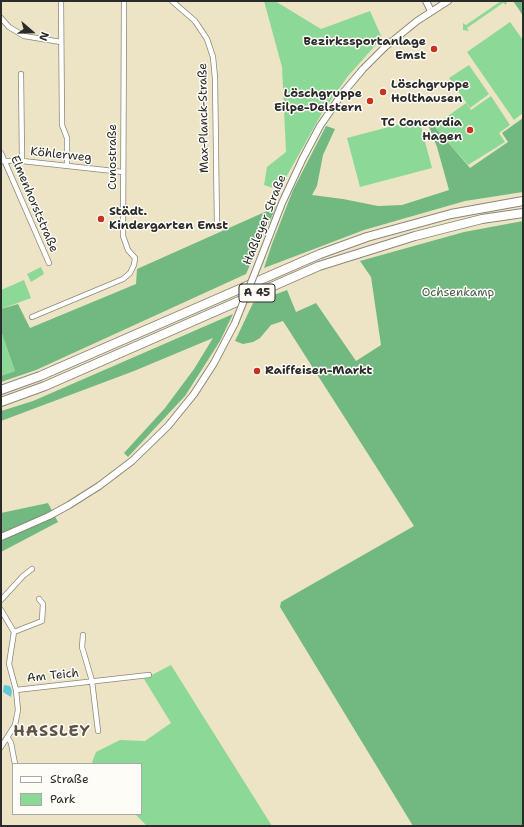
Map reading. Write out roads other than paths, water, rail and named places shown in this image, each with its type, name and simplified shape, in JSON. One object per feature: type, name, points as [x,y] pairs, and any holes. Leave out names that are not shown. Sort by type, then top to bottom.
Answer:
[{"type":"highway","name":"A 45","points":[[1,390],[47,373],[320,254],[367,237],[451,214],[523,201]]},
{"type":"highway","name":"A 45","points":[[1,402],[45,386],[319,266],[414,236],[482,219],[523,213]]},
{"type":"main road","points":[[426,1],[432,11]]},
{"type":"main road","name":"Haßleyer Straße","points":[[1,537],[49,516],[99,486],[137,457],[168,426],[194,394],[214,363],[235,323],[282,203],[313,138],[348,86],[385,47],[432,11],[436,4],[448,1]]},
{"type":"street","points":[[61,1],[62,125],[67,138],[68,166]]},
{"type":"street","name":"Cunostraße","points":[[32,317],[123,279],[130,273],[134,265],[135,258],[128,250],[123,236],[124,1]]},
{"type":"street","name":"Max-Planck-Straße","points":[[172,1],[195,21],[207,39],[213,57],[215,78],[217,226]]},
{"type":"street","points":[[1,18],[9,27],[24,36],[61,42]]},
{"type":"street","name":"Köhlerweg","points":[[21,74],[22,161]]},
{"type":"street","name":"Elmenhorststraße","points":[[1,153],[49,262]]},
{"type":"street","name":"Köhlerweg","points":[[3,160],[123,172]]},
{"type":"street","points":[[1,600],[23,576],[32,569]]},
{"type":"street","points":[[14,632],[42,621],[43,604],[39,599]]},
{"type":"street","points":[[1,610],[14,632],[9,664],[16,690],[17,718],[8,738],[1,747]]},
{"type":"street","name":"Am Teich","points":[[83,635],[82,647],[92,681],[98,731]]},
{"type":"street","name":"Am Teich","points":[[16,690],[149,675]]},
{"type":"street","points":[[8,738],[11,742],[15,763]]},
{"type":"water","points":[[4,685],[10,686],[12,691],[11,697],[3,692]]},
{"type":"place","name":"Bezirkssportanlage Emst","points":[[434,49]]},
{"type":"place","name":"Löschgruppe Holthausen","points":[[383,92]]},
{"type":"place","name":"Löschgruppe Eilpe-Delstern","points":[[370,101]]},
{"type":"place","name":"TC Concordia Hagen","points":[[470,130]]},
{"type":"place","name":"Städt. Kindergarten Emst","points":[[101,219]]},
{"type":"place","name":"Raiffeisen-Markt","points":[[257,371]]},
{"type":"district","name":"HASSLEY","points":[[52,732]]},
{"type":"park label","name":"Ochsenkamp","points":[[458,293]]}]
